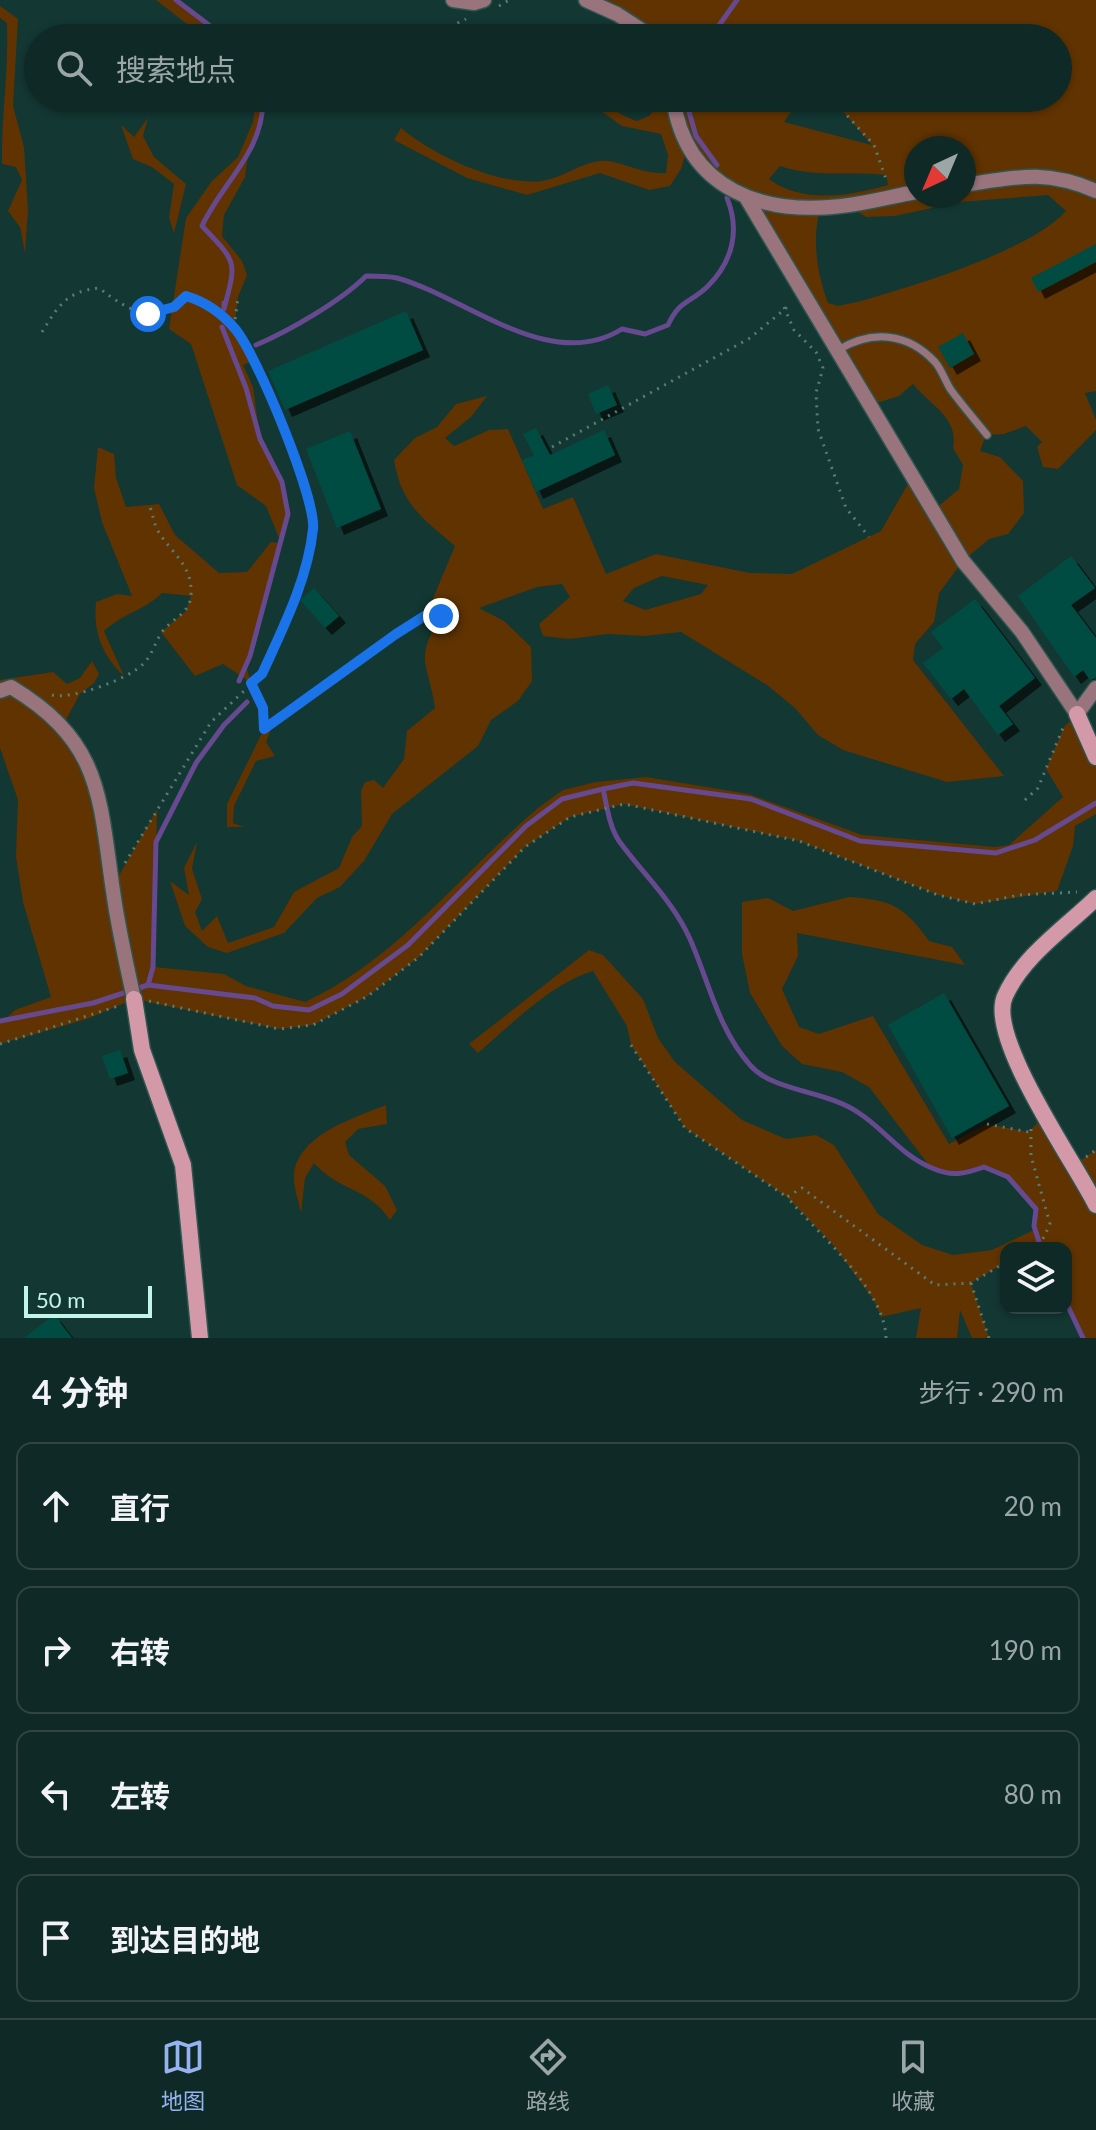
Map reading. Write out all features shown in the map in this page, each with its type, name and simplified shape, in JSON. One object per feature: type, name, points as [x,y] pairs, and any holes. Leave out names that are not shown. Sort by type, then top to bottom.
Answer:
[{"type":"street","points":[[453,0],[474,3],[484,0]]},
{"type":"street","points":[[586,0],[632,24]]},
{"type":"street","points":[[675,112],[677,124],[701,164],[716,181],[747,199],[789,207],[848,205],[904,194]]},
{"type":"street","points":[[976,183],[1023,176],[1065,178],[1096,191]]},
{"type":"street","points":[[747,199],[963,561],[1022,632],[1077,714],[1096,757]]},
{"type":"street","points":[[0,691],[11,687],[44,706],[79,747],[98,789],[112,888],[142,1050],[183,1165],[200,1338]]},
{"type":"street","points":[[1077,714],[1096,688]]},
{"type":"street","points":[[1090,895],[1025,964],[1003,999],[1005,1039],[1096,1205]]},
{"type":"lane","points":[[836,351],[859,338],[875,335],[897,338],[918,348],[937,364],[987,435]]},
{"type":"path","points":[[844,112],[874,145],[891,197]]},
{"type":"path","points":[[42,332],[56,308],[78,290],[99,288],[125,308],[148,314],[174,307],[186,296],[206,302],[234,328],[256,360],[306,489],[313,527],[302,576],[262,674],[211,722],[112,888]]},
{"type":"path","points":[[234,328],[238,297]]},
{"type":"path","points":[[552,447],[750,338],[772,323],[784,307],[806,298]]},
{"type":"path","points":[[784,307],[794,330],[816,352],[823,368],[816,393],[818,429],[846,508],[869,537]]},
{"type":"path","points":[[27,696],[38,690],[60,697],[80,694],[124,676],[143,664],[161,632],[186,611],[191,596],[189,576],[178,552],[158,531],[150,507]]},
{"type":"path","points":[[251,683],[263,708],[264,729],[396,634],[426,615],[441,616]]},
{"type":"path","points":[[1025,800],[1038,788],[1064,727],[1077,714]]},
{"type":"path","points":[[0,1044],[87,1019],[134,999],[279,1029],[313,1025],[368,996],[419,957],[525,847],[570,817],[619,805],[716,821],[799,841],[938,895],[975,904],[1019,895],[1090,895]]},
{"type":"path","points":[[631,1045],[685,1128],[787,1197],[833,1245],[873,1299],[885,1326],[886,1338]]},
{"type":"path","points":[[1041,1242],[1050,1224],[1031,1156],[1029,1132],[1045,1114]]},
{"type":"path","points":[[987,1124],[1029,1132]]},
{"type":"path","points":[[787,1197],[802,1188],[935,1285],[971,1283],[1000,1266]]},
{"type":"path","points":[[971,1283],[989,1338]]},
{"type":"shaded area","points":[[156,0],[177,0],[208,24],[187,24]]},
{"type":"shaded area","points":[[586,0],[1096,0],[1096,391],[1085,393],[1096,420],[1096,430],[1058,469],[1043,467],[1037,447],[1042,442],[1026,426],[1004,434],[986,435],[980,451],[1000,457],[1023,481],[1024,513],[1008,534],[989,539],[963,561],[939,593],[934,622],[915,644],[913,660],[1004,776],[947,782],[843,750],[818,735],[795,708],[767,685],[681,632],[644,636],[607,634],[570,639],[543,636],[539,624],[570,597],[562,584],[537,587],[479,608],[504,621],[531,647],[532,681],[518,701],[491,720],[478,746],[392,814],[364,861],[340,887],[317,898],[284,933],[227,953],[208,947],[185,926],[170,881],[189,895],[184,868],[197,842],[192,869],[202,899],[195,912],[202,931],[217,916],[228,943],[274,927],[294,892],[339,868],[352,837],[362,826],[361,791],[365,782],[374,780],[383,788],[404,759],[407,731],[435,708],[425,654],[440,616],[426,615],[455,546],[415,509],[402,488],[394,460],[415,438],[437,427],[456,404],[487,396],[471,417],[445,438],[454,446],[489,430],[508,429],[543,509],[573,497],[606,574],[656,554],[750,573],[792,574],[881,531],[913,475],[934,510],[959,489],[963,465],[953,448],[954,438],[948,420],[913,384],[899,396],[870,405],[747,199],[688,145],[681,169],[670,186],[649,190],[600,173],[527,195],[467,178],[394,140],[401,128],[431,149],[468,167],[506,179],[542,181],[600,161],[666,173],[668,155],[661,134],[622,126],[602,112],[617,112],[637,121],[653,112],[791,112],[784,122],[872,145],[843,112],[1072,112],[1072,24],[629,24]],"holes":[[[904,136],[976,136],[976,201],[1048,195],[1066,211],[1026,240],[968,266],[857,302],[838,306],[828,303],[817,255],[816,230],[821,206],[847,205],[866,217],[895,216],[932,208],[904,208]],[[780,166],[793,170],[886,175],[888,185],[827,196],[796,192],[769,179]],[[662,576],[708,585],[701,594],[645,610],[623,601],[634,588]]]},
{"type":"shaded area","points":[[0,6],[18,19],[13,106],[24,147],[28,209],[25,253],[20,227],[8,211],[22,180],[16,167],[2,164],[7,23],[0,18]]},
{"type":"shaded area","points":[[254,112],[263,112],[263,122],[248,155],[245,177],[224,215],[222,236],[242,261],[247,275],[238,297],[234,328],[256,360],[243,365],[253,387],[260,439],[282,482],[288,514],[280,542],[266,506],[237,485],[191,344],[169,329],[186,218],[212,181],[238,157]]},
{"type":"shaded area","points":[[148,118],[143,136],[154,157],[186,184],[174,233],[169,218],[174,184],[152,167],[133,159],[121,125],[134,137]]},
{"type":"shaded area","points":[[98,447],[114,454],[116,478],[126,507],[159,504],[175,535],[219,573],[247,572],[271,542],[280,543],[246,666],[251,683],[223,664],[195,676],[161,632],[186,611],[191,596],[162,593],[111,625],[104,631],[124,676],[110,660],[98,633],[96,602],[117,594],[132,596],[102,522],[94,488]]},
{"type":"shaded area","points":[[92,661],[99,674],[94,683],[80,694],[62,727],[79,747],[113,886],[157,809],[154,967],[224,974],[246,986],[305,1002],[371,962],[400,938],[538,808],[563,790],[596,782],[646,777],[749,794],[862,835],[995,847],[1009,845],[1063,797],[1046,769],[1064,727],[1077,714],[1096,757],[1096,814],[1075,826],[1073,846],[1057,891],[975,904],[938,895],[799,841],[624,804],[570,817],[525,847],[419,957],[368,996],[313,1025],[279,1029],[134,999],[87,1019],[0,1044],[0,1024],[15,1010],[51,997],[23,902],[16,857],[18,800],[0,748],[0,680],[53,672],[67,684],[80,678]]},
{"type":"shaded area","points":[[274,722],[266,742],[275,756],[256,761],[234,806],[233,823],[244,827],[227,827],[227,804],[264,729]]},
{"type":"shaded area","points":[[849,897],[887,903],[904,912],[929,941],[952,947],[965,965],[797,933],[798,956],[782,989],[799,1027],[819,1034],[873,1016],[949,1144],[987,1124],[1029,1132],[1045,1114],[1075,1164],[1096,1150],[1096,1338],[1083,1338],[1072,1314],[1072,1242],[1009,1242],[1034,1230],[1035,1209],[1008,1177],[984,1167],[958,1176],[931,1168],[869,1087],[842,1072],[802,1064],[782,1046],[750,993],[742,954],[742,902],[768,898],[793,911]]},
{"type":"shaded area","points":[[589,950],[603,955],[643,999],[658,1038],[675,1062],[742,1120],[786,1139],[816,1135],[834,1145],[878,1214],[922,1245],[953,1255],[1000,1246],[1000,1266],[971,1283],[989,1338],[972,1338],[960,1310],[957,1338],[916,1338],[921,1308],[881,1317],[873,1299],[833,1245],[787,1197],[685,1128],[631,1045],[627,1026],[593,971],[546,995],[478,1053],[469,1044]]},
{"type":"shaded area","points":[[386,1105],[387,1124],[358,1129],[345,1142],[349,1155],[385,1186],[397,1210],[390,1220],[373,1202],[333,1179],[314,1163],[305,1178],[301,1213],[294,1175],[305,1149],[344,1122]]},
{"type":"building","points":[[1096,244],[1096,262],[1038,292],[1031,278]]},
{"type":"building","points":[[406,311],[423,350],[285,410],[268,371]]},
{"type":"building","points":[[963,333],[974,354],[950,368],[938,347]]},
{"type":"building","points":[[608,385],[617,405],[596,414],[588,394]]},
{"type":"building","points":[[536,428],[550,455],[604,430],[615,455],[536,492],[522,460],[534,455],[523,434]]},
{"type":"building","points":[[350,431],[381,509],[337,528],[306,449]]},
{"type":"building","points":[[1071,556],[1095,588],[1071,605],[1096,638],[1096,678],[1090,680],[1083,670],[1074,677],[1018,596]]},
{"type":"building","points":[[314,588],[339,616],[325,628],[300,600]]},
{"type":"building","points":[[975,599],[1035,678],[999,706],[1013,724],[998,735],[964,689],[951,699],[923,663],[943,648],[931,632]]},
{"type":"building","points":[[944,993],[1009,1106],[952,1138],[888,1025]]},
{"type":"building","points":[[120,1050],[128,1073],[110,1079],[102,1056]]},
{"type":"building","points":[[54,1315],[72,1338],[24,1338]]},
{"type":"waterway","points":[[176,0],[208,24]]},
{"type":"waterway","points":[[720,24],[737,0]]},
{"type":"waterway","points":[[224,303],[224,309],[231,281],[231,263],[202,226],[250,150],[262,112]]},
{"type":"waterway","points":[[689,112],[696,136],[717,165]]},
{"type":"waterway","points":[[256,345],[314,315],[366,276],[397,278],[424,287],[508,328],[537,338],[566,343],[594,341],[622,329],[645,334],[668,325],[677,310],[717,276],[732,245],[733,222],[727,198]]},
{"type":"waterway","points":[[222,327],[246,388],[260,439],[282,482],[288,514],[250,656],[239,681]]},
{"type":"waterway","points":[[148,985],[153,967],[156,842],[196,763],[224,725],[247,702]]},
{"type":"waterway","points":[[0,1021],[93,1003],[148,985],[255,998],[273,1006],[309,1010],[342,994],[408,945],[526,826],[562,799],[633,783],[751,799],[860,841],[996,853],[1035,840],[1096,803]]},
{"type":"waterway","points":[[603,789],[616,835],[683,925],[722,1021],[750,1065],[772,1081],[846,1105],[912,1157],[932,1168],[958,1174],[984,1167],[1008,1177],[1036,1209],[1034,1226],[1039,1242]]},
{"type":"waterway","points":[[1072,1314],[1083,1338]]},
{"type":"route","points":[[148,314],[174,307],[186,296],[206,302],[234,328],[256,360],[306,489],[313,527],[302,576],[262,674],[251,683],[263,708],[264,729],[396,634],[426,615],[441,616]]}]
